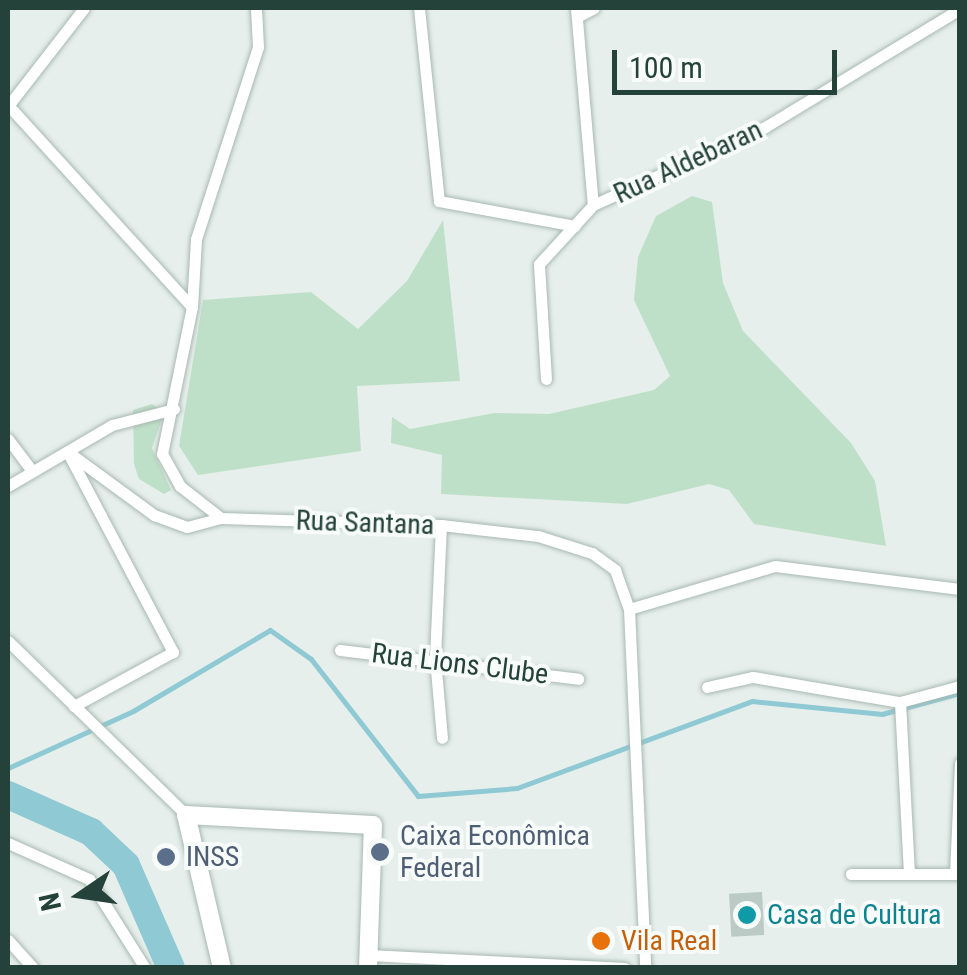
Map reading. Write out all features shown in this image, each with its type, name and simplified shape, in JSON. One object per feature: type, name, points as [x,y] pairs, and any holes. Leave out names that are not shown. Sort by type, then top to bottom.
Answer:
[{"type":"street","points":[[84,8],[8,106],[192,307]]},
{"type":"street","points":[[221,518],[180,486],[162,454],[192,307],[196,238],[258,47],[256,8]]},
{"type":"street","points":[[419,8],[439,201],[575,226]]},
{"type":"street","points":[[594,8],[577,12],[594,205]]},
{"type":"street","name":"Rua Aldebaran","points":[[546,379],[540,264],[594,205],[765,127],[960,8]]},
{"type":"street","points":[[8,486],[112,425],[174,410]]},
{"type":"street","points":[[8,439],[31,470]]},
{"type":"street","points":[[68,452],[173,652],[74,706]]},
{"type":"street","name":"Rua Santana","points":[[68,452],[154,515],[187,527],[221,518],[441,525],[538,536],[592,553],[615,570],[630,609],[645,968]]},
{"type":"street","points":[[441,525],[435,658],[442,738]]},
{"type":"street","points":[[630,609],[775,566],[960,589]]},
{"type":"street","points":[[8,641],[186,814],[222,968]]},
{"type":"street","name":"Rua Lions Clube","points":[[340,650],[435,658],[578,679]]},
{"type":"street","points":[[707,687],[754,676],[900,702],[960,686]]},
{"type":"street","points":[[900,702],[909,873]]},
{"type":"street","points":[[851,874],[957,874],[960,763]]},
{"type":"street","points":[[186,814],[374,825],[368,961],[626,968]]},
{"type":"street","points":[[8,842],[88,879],[144,968]]},
{"type":"street","points":[[8,940],[34,968]]},
{"type":"green space","points":[[692,196],[712,202],[723,283],[743,331],[851,443],[875,481],[886,546],[754,524],[729,490],[709,484],[627,504],[441,494],[442,455],[391,443],[392,417],[410,429],[494,413],[549,414],[654,390],[670,376],[634,300],[638,257],[656,216]]},
{"type":"green space","points":[[443,220],[460,381],[357,386],[361,451],[198,475],[179,446],[203,300],[311,292],[358,329],[407,281]]},
{"type":"green space","points":[[152,404],[164,413],[152,448],[171,490],[164,494],[139,479],[134,464],[133,410]]},
{"type":"building","name":"Casa de Cultura","points":[[762,892],[764,935],[731,937],[729,894]]},
{"type":"waterway","points":[[8,768],[133,711],[270,630],[311,659],[418,796],[517,788],[752,701],[882,714],[960,693]]},
{"type":"waterway","points":[[8,795],[91,832],[126,865],[171,968]]},
{"type":"place","name":"Caixa Econômica Federal","points":[[380,852]]},
{"type":"place","name":"INSS","points":[[166,857]]},
{"type":"place","name":"Casa de Cultura","points":[[747,915]]},
{"type":"place","name":"Vila Real","points":[[601,941]]}]
